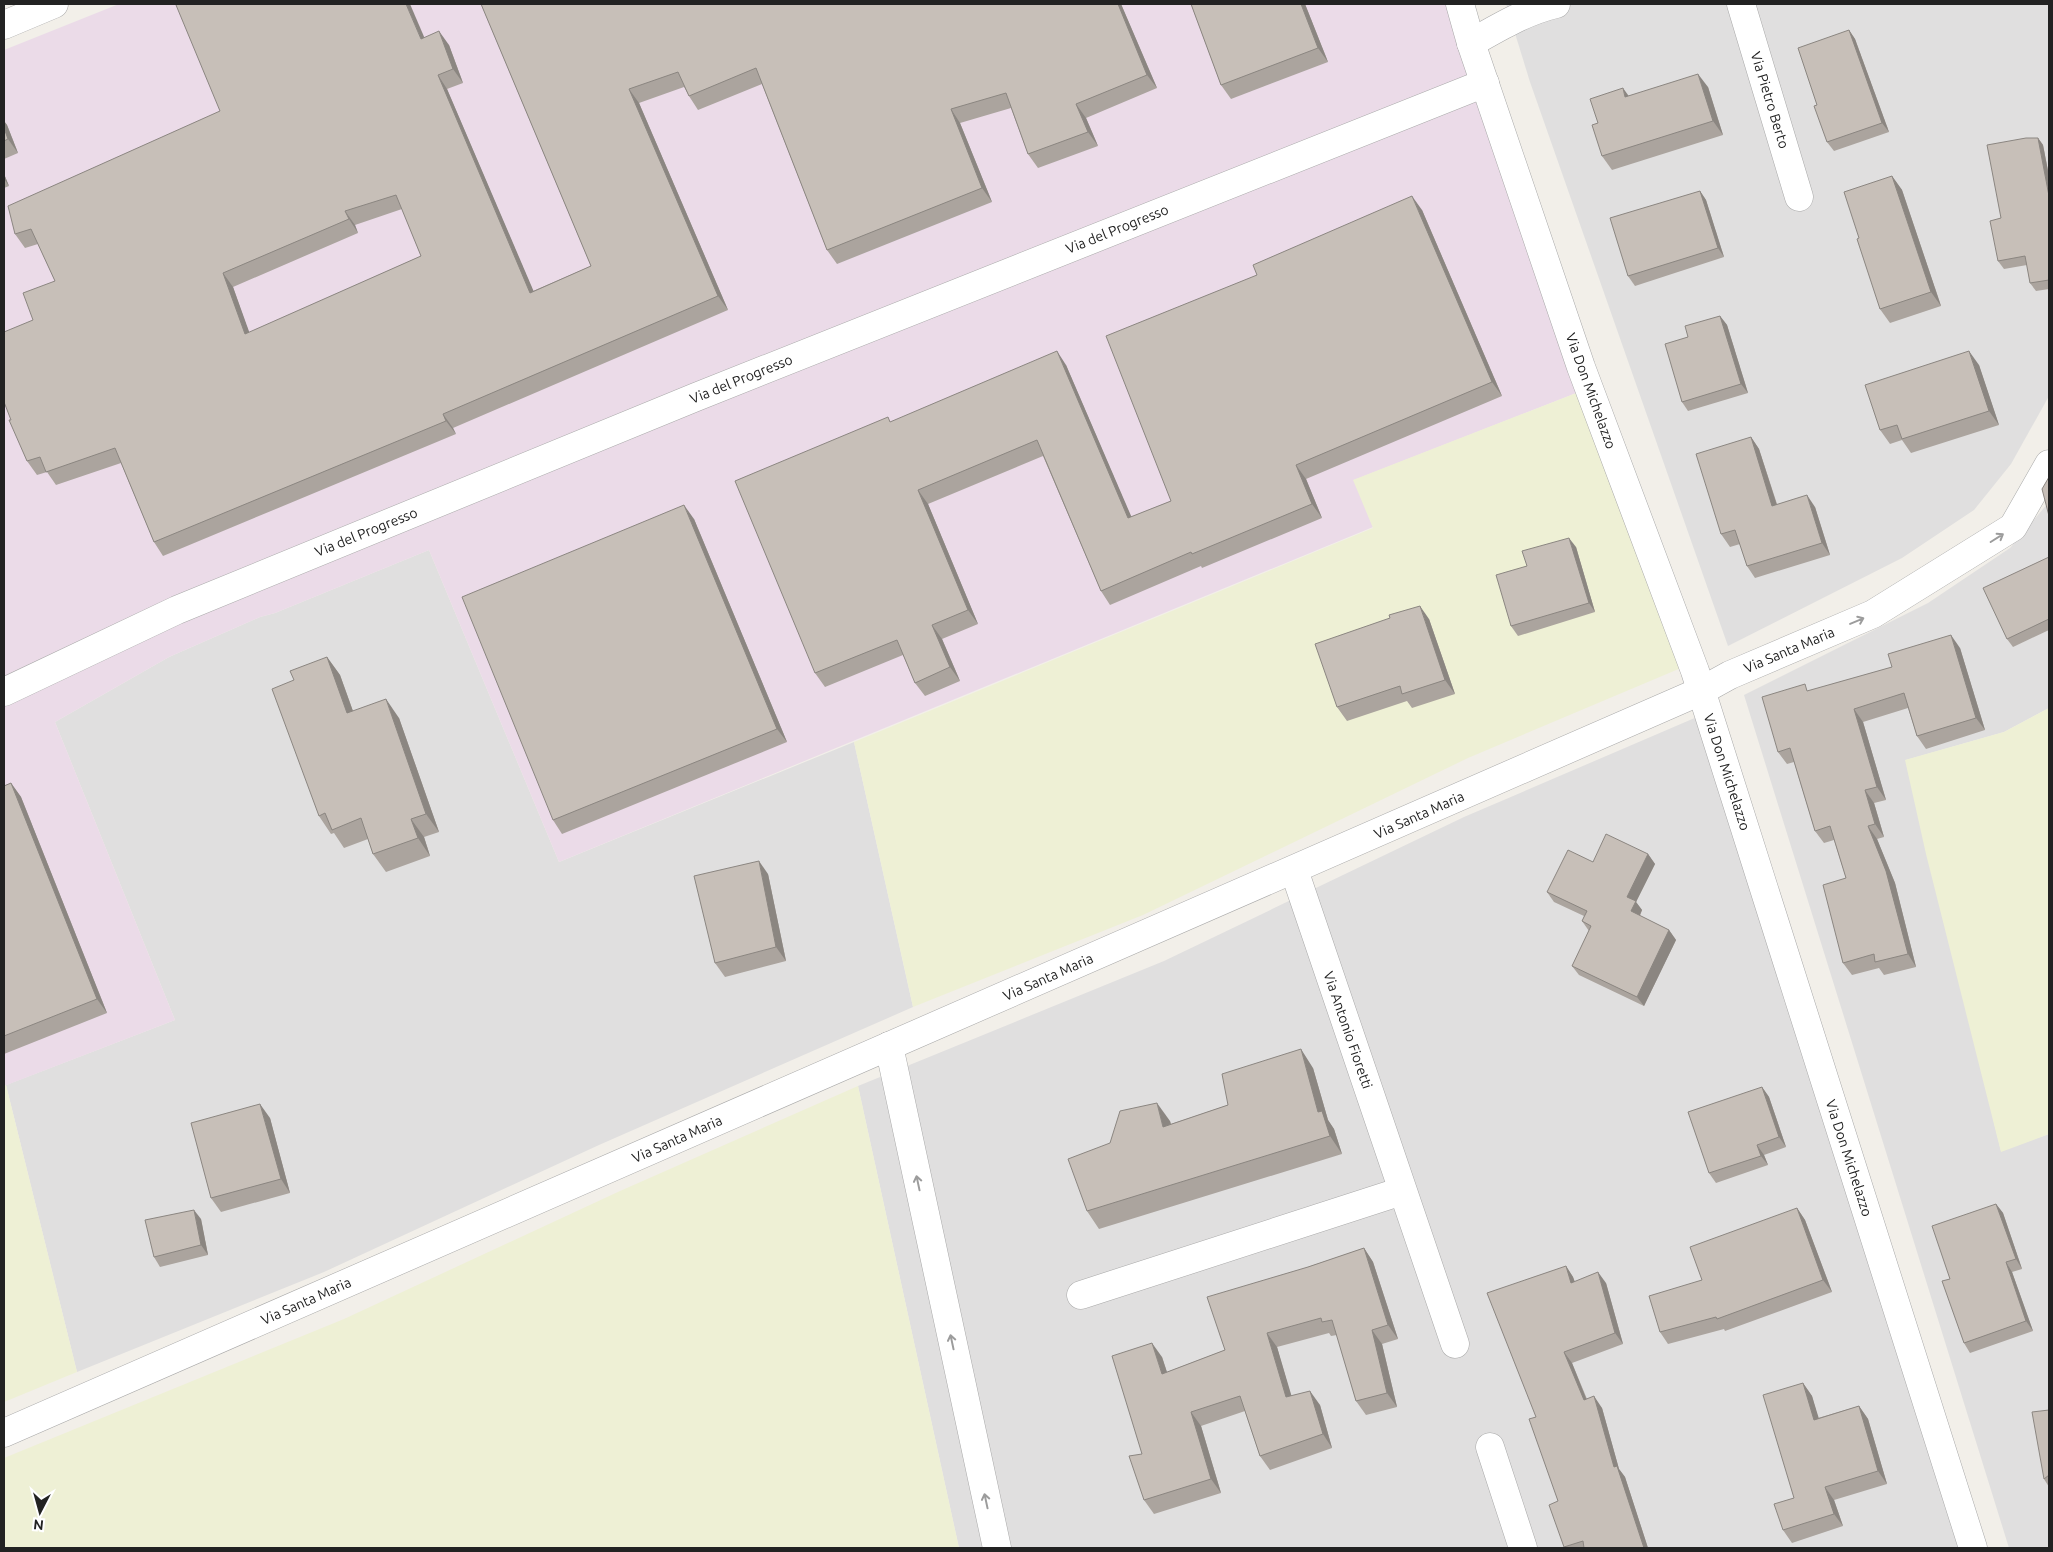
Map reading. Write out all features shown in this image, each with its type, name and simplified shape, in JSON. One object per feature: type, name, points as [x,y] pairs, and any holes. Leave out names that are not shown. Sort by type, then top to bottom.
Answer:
[{"type":"street","points":[[4,25],[54,4]]},
{"type":"street","name":"Via Don Michelazzo","points":[[1460,4],[1471,43],[1581,367],[1701,691],[1972,1548]]},
{"type":"street","points":[[1471,43],[1530,12],[1556,4]]},
{"type":"street","name":"Via Pietro Berto","points":[[1741,4],[1799,197]]},
{"type":"street","name":"Via del Progresso","points":[[4,692],[204,599],[696,397],[1485,83]]},
{"type":"street","name":"Via Santa Maria","points":[[4,1432],[1294,870],[1701,691],[1730,675],[1873,614],[2013,527],[2049,464]]},
{"type":"street","name":"Via Antonio Fioretti","points":[[1294,870],[1455,1344]]},
{"type":"street","points":[[889,1046],[997,1548]]},
{"type":"street","points":[[1081,1295],[1402,1191]]},
{"type":"street","points":[[1490,1447],[1523,1548]]},
{"type":"shaded area","points":[[119,4],[1453,4],[1584,390],[1354,480],[1373,527],[559,862],[429,550],[275,613],[260,617],[169,657],[55,722],[175,1020],[4,1086],[4,50]]},
{"type":"shaded area","points":[[1506,4],[2049,4],[2049,396],[2011,464],[1974,510],[1902,558],[1728,646],[1530,82]]},
{"type":"shaded area","points":[[2049,502],[2049,708],[2004,732],[1906,760],[2001,1151],[2049,1134],[2049,1548],[2009,1548],[1744,695],[1928,603],[2010,548]]},
{"type":"shaded area","points":[[429,550],[559,862],[854,742],[913,1007],[599,1145],[324,1272],[77,1372],[6,1085],[175,1020],[55,722],[169,657],[260,617],[275,613]]},
{"type":"shaded area","points":[[1697,717],[1962,1548],[959,1548],[858,1086],[1164,961],[1464,817]]},
{"type":"green space","points":[[1584,390],[1681,668],[1468,758],[1143,915],[913,1007],[854,742],[1373,528],[1353,480]]},
{"type":"green space","points":[[2049,708],[2049,1134],[2001,1152],[1926,854],[1905,760],[2004,732]]},
{"type":"green space","points":[[6,1085],[77,1372],[4,1402],[4,1086]]},
{"type":"green space","points":[[858,1086],[959,1548],[4,1548],[4,1458],[344,1319],[620,1191]]},
{"type":"building","points":[[406,4],[421,39],[439,31],[453,69],[438,75],[530,293],[591,266],[481,4],[1118,4],[1147,75],[1076,104],[1088,132],[1028,154],[1006,93],[951,109],[982,188],[827,250],[756,68],[689,96],[678,72],[629,89],[718,296],[443,414],[446,421],[154,542],[115,448],[46,472],[40,457],[27,461],[9,420],[11,420],[4,402],[4,332],[33,320],[23,293],[55,281],[31,229],[15,234],[8,206],[220,111],[176,5]],"holes":[[[396,195],[421,256],[245,334],[223,273],[349,219],[345,211]]]},
{"type":"building","points":[[1191,4],[1301,4],[1318,48],[1221,85]]},
{"type":"building","points":[[1849,30],[1882,123],[1827,142],[1814,106],[1817,105],[1798,48]]},
{"type":"building","points":[[1698,74],[1713,121],[1602,156],[1592,125],[1598,123],[1590,99],[1623,88],[1625,97]]},
{"type":"building","points":[[4,128],[8,139],[4,141]]},
{"type":"building","points":[[2026,138],[2038,138],[2049,196],[2049,280],[2030,283],[2025,256],[1998,261],[1990,221],[2001,218],[1987,145]]},
{"type":"building","points":[[1892,176],[1931,292],[1880,309],[1844,192]]},
{"type":"building","points":[[1700,191],[1718,248],[1628,276],[1610,218]]},
{"type":"building","points":[[1412,196],[1492,382],[1296,465],[1312,504],[1192,554],[1191,552],[1101,591],[1037,440],[918,490],[968,610],[932,625],[950,667],[915,683],[897,640],[815,673],[735,481],[888,417],[890,422],[1057,351],[1128,518],[1171,501],[1106,336],[1257,275],[1253,265]]},
{"type":"building","points":[[1720,316],[1741,384],[1682,402],[1665,344],[1688,337],[1685,326]]},
{"type":"building","points":[[1969,351],[1989,411],[1902,439],[1897,425],[1880,430],[1865,385]]},
{"type":"building","points":[[1751,437],[1772,506],[1807,495],[1822,543],[1747,566],[1735,530],[1721,534],[1696,454]]},
{"type":"building","points":[[2049,477],[2049,516],[2042,489]]},
{"type":"building","points":[[684,505],[777,729],[553,820],[462,597]]},
{"type":"building","points":[[1569,538],[1589,603],[1511,626],[1496,575],[1527,566],[1522,551]]},
{"type":"building","points":[[2049,557],[2049,619],[2007,639],[1983,588]]},
{"type":"building","points":[[1420,606],[1445,680],[1402,694],[1400,686],[1337,707],[1315,644],[1390,618],[1389,615]]},
{"type":"building","points":[[1951,635],[1976,718],[1917,736],[1904,693],[1854,709],[1877,787],[1865,790],[1875,824],[1868,826],[1886,871],[1908,954],[1875,962],[1874,954],[1843,963],[1823,885],[1846,878],[1830,826],[1815,831],[1790,748],[1778,752],[1762,697],[1805,684],[1807,691],[1892,667],[1888,654]]},
{"type":"building","points":[[327,657],[347,713],[386,699],[426,814],[411,819],[418,838],[373,854],[361,818],[332,830],[325,813],[319,816],[272,689],[294,680],[290,671]]},
{"type":"building","points":[[11,783],[97,999],[4,1036],[4,786]]},
{"type":"building","points":[[1606,834],[1648,854],[1627,897],[1636,901],[1631,911],[1669,930],[1637,997],[1572,966],[1591,926],[1582,921],[1587,911],[1547,892],[1568,850],[1593,862]]},
{"type":"building","points":[[759,861],[776,947],[715,963],[694,876]]},
{"type":"building","points":[[1301,1049],[1318,1112],[1322,1111],[1330,1136],[1087,1211],[1068,1159],[1110,1143],[1120,1111],[1157,1103],[1163,1127],[1228,1105],[1222,1074]]},
{"type":"building","points":[[1762,1087],[1779,1137],[1757,1145],[1761,1156],[1709,1173],[1688,1112]]},
{"type":"building","points":[[260,1104],[281,1179],[211,1198],[191,1123]]},
{"type":"building","points":[[1996,1204],[2016,1259],[2006,1262],[2026,1321],[1964,1343],[1942,1281],[1950,1279],[1932,1226]]},
{"type":"building","points":[[1797,1208],[1823,1280],[1717,1319],[1716,1317],[1660,1332],[1649,1296],[1702,1280],[1690,1247]]},
{"type":"building","points":[[194,1210],[201,1245],[154,1257],[145,1220]]},
{"type":"building","points":[[1364,1248],[1388,1325],[1372,1330],[1387,1393],[1356,1401],[1332,1320],[1322,1322],[1321,1318],[1267,1333],[1286,1397],[1310,1391],[1323,1434],[1260,1456],[1240,1396],[1191,1412],[1211,1479],[1144,1500],[1129,1456],[1142,1454],[1112,1356],[1152,1343],[1162,1374],[1225,1350],[1207,1297]]},
{"type":"building","points":[[1566,1266],[1571,1283],[1598,1272],[1615,1333],[1564,1352],[1584,1400],[1594,1396],[1614,1467],[1617,1466],[1644,1548],[1584,1548],[1583,1541],[1564,1547],[1549,1505],[1558,1501],[1529,1419],[1536,1417],[1487,1293]]},
{"type":"building","points":[[1803,1383],[1814,1420],[1859,1406],[1878,1471],[1825,1487],[1834,1514],[1783,1530],[1774,1504],[1794,1498],[1763,1395]]},
{"type":"building","points":[[2049,1410],[2049,1475],[2044,1479],[2032,1412]]}]
